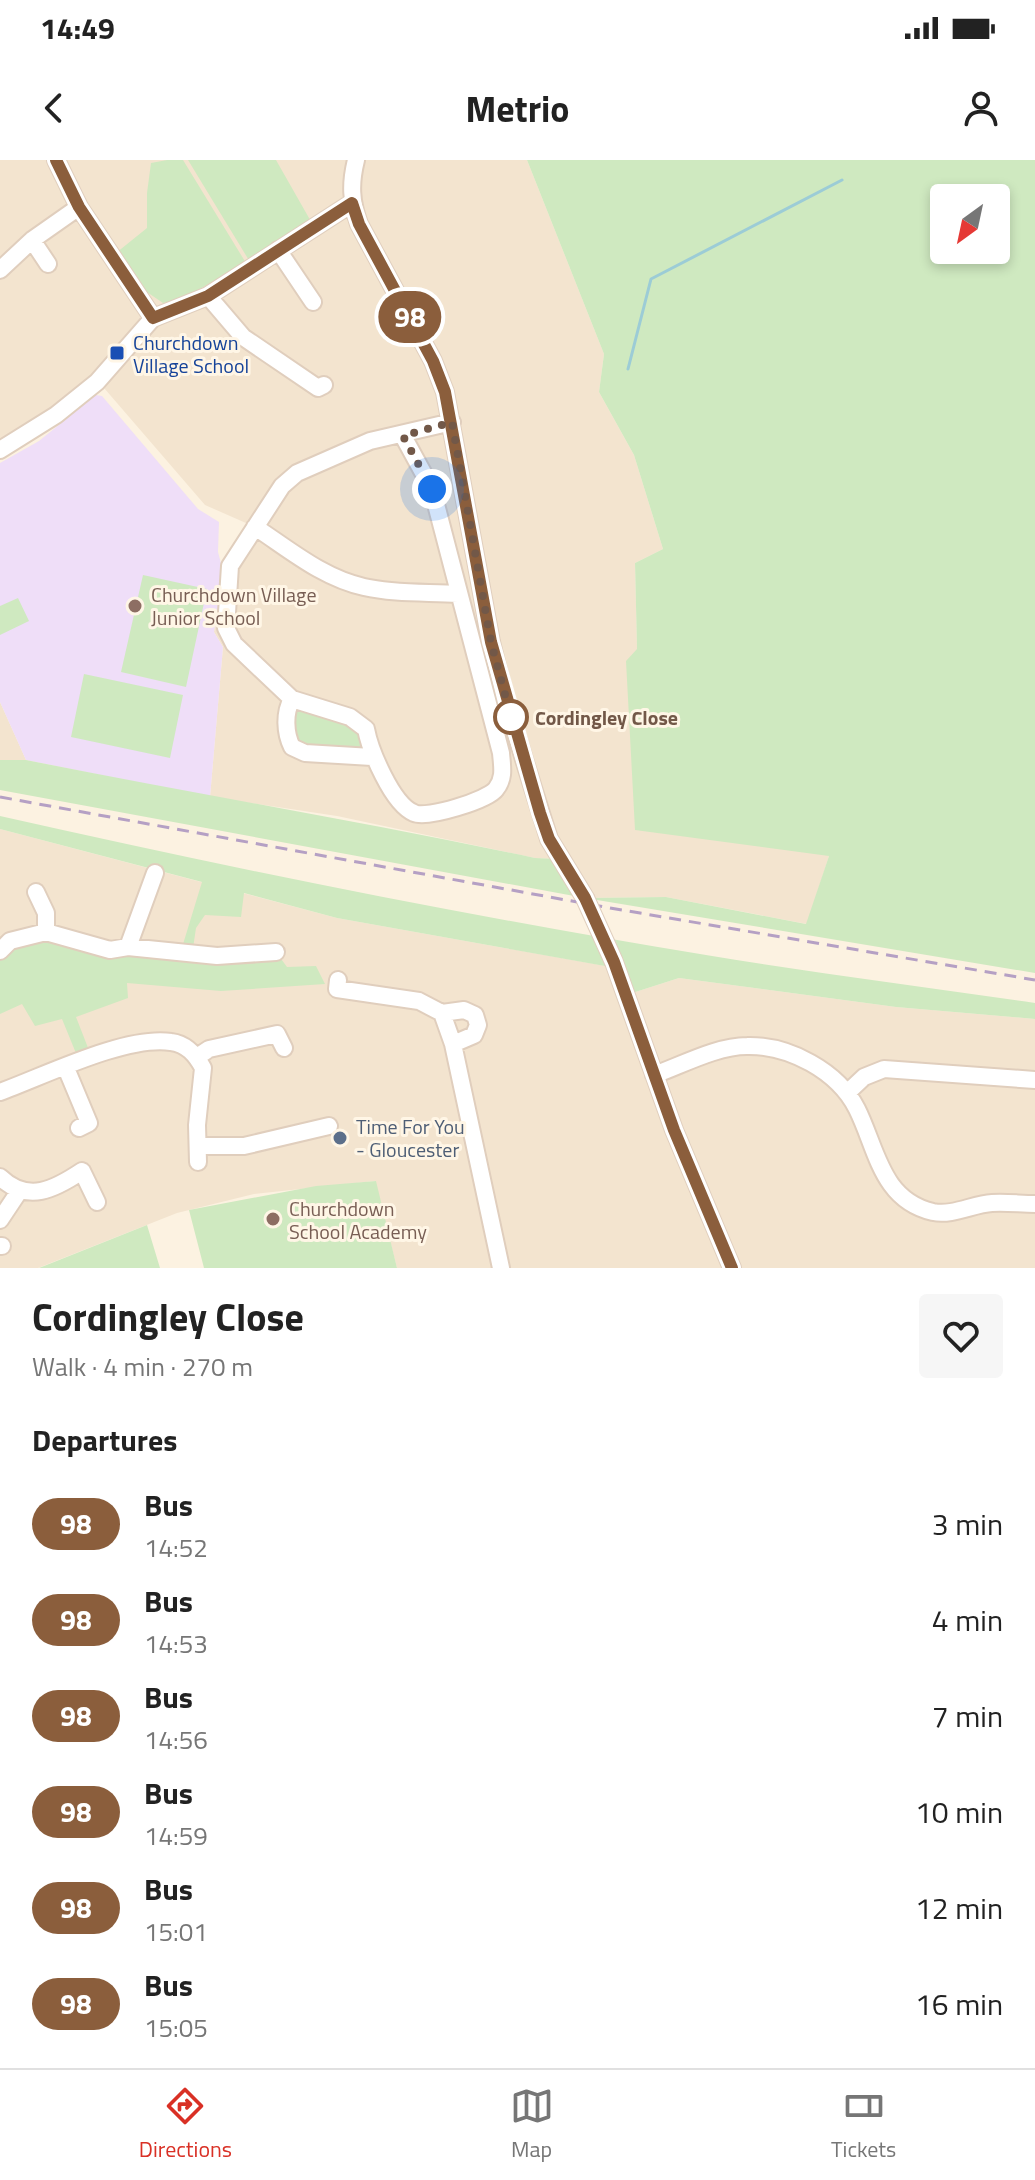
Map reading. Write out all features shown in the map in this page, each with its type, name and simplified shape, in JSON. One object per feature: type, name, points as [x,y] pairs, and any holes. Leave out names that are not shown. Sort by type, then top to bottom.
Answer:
[{"type":"street","points":[[56,160],[79,207],[153,318]]},
{"type":"street","points":[[356,160],[350,181],[352,203],[359,224],[433,361],[452,422],[482,597],[506,702],[549,839],[585,898],[614,962],[654,1075],[732,1268]]},
{"type":"street","points":[[0,450],[56,415],[97,382],[153,318],[208,296],[352,203]]},
{"type":"street","points":[[0,270],[32,240],[79,207]]},
{"type":"street","points":[[32,240],[48,264]]},
{"type":"street","points":[[278,250],[313,293]]},
{"type":"street","points":[[208,296],[243,337],[318,390]]},
{"type":"street","points":[[403,436],[432,489],[501,753],[503,775],[496,789],[486,798],[427,815],[414,814],[372,757],[366,729],[350,717],[292,699],[234,644],[226,628],[230,566],[282,486],[297,473],[370,441],[403,436],[452,422]]},
{"type":"street","points":[[255,527],[323,572],[345,582],[367,588],[458,594]]},
{"type":"street","points":[[292,699],[287,707],[287,737],[292,747],[305,753],[372,757]]},
{"type":"street","points":[[128,947],[155,873]]},
{"type":"street","points":[[36,892],[46,913],[46,932]]},
{"type":"street","points":[[0,951],[10,941],[46,932],[110,950],[128,947],[217,956],[276,952]]},
{"type":"street","points":[[338,980],[337,989],[419,1001],[442,1013],[464,1010],[475,1015],[478,1025],[474,1035],[453,1044]]},
{"type":"street","points":[[442,1013],[453,1044],[501,1268]]},
{"type":"street","points":[[197,1057],[209,1049],[279,1034]]},
{"type":"street","points":[[0,1092],[137,1042],[172,1042],[187,1047],[203,1068],[198,1154],[329,1126]]},
{"type":"street","points":[[654,1075],[747,1046],[794,1054],[824,1071],[847,1093],[857,1109],[878,1166],[891,1187],[913,1203],[934,1212],[990,1203],[1035,1204]]},
{"type":"street","points":[[66,1068],[89,1123],[79,1128]]},
{"type":"street","points":[[847,1093],[864,1077],[884,1069],[1035,1080]]},
{"type":"street","points":[[0,1177],[20,1190],[37,1193],[55,1188],[88,1167],[97,1202]]},
{"type":"street","points":[[0,1220],[20,1190]]},
{"type":"shaded area","points":[[0,160],[527,160],[604,354],[599,392],[634,455],[663,549],[635,563],[637,649],[829,856],[807,924],[666,897],[585,898],[559,859],[535,858],[337,816],[210,797],[223,647],[214,632],[223,571],[255,527],[205,505],[98,381],[0,450]]},
{"type":"shaded area","name":"Churchdown Village Junior School","points":[[96,395],[102,396],[198,509],[219,522],[218,552],[223,571],[214,632],[223,647],[210,797],[26,760],[0,702],[0,463],[39,441]]},
{"type":"shaded area","points":[[0,702],[26,760],[0,760]]},
{"type":"shaded area","points":[[0,829],[337,918],[617,968],[626,995],[679,978],[896,1007],[1035,1019],[1035,1268],[397,1268],[375,1181],[254,1194],[177,1213],[38,1268],[0,1268]]},
{"type":"green space","points":[[183,160],[246,263],[182,299],[163,303],[144,290],[116,253],[147,228],[151,163]]},
{"type":"green space","points":[[188,160],[276,160],[313,225],[250,262]]},
{"type":"green space","points":[[527,160],[1035,160],[1035,973],[585,898],[0,790],[0,760],[26,760],[535,858],[559,859],[586,898],[666,897],[806,924],[829,856],[635,830],[626,661],[637,649],[635,563],[663,549],[634,455],[599,392],[604,354]]},
{"type":"green space","points":[[143,575],[207,589],[186,687],[121,672]]},
{"type":"green space","points":[[18,598],[29,621],[0,635],[0,606]]},
{"type":"green space","points":[[84,674],[183,695],[170,758],[71,737]]},
{"type":"green space","points":[[292,699],[366,729],[372,757],[292,747]]},
{"type":"green space","points":[[0,816],[440,908],[747,962],[1035,1003],[1035,1019],[896,1007],[679,978],[626,995],[616,968],[337,918],[244,893],[241,917],[205,915],[196,928],[192,955],[276,952],[287,967],[316,966],[325,984],[221,991],[127,983],[128,998],[76,1017],[92,1058],[80,1063],[62,1019],[35,1026],[22,1004],[0,1014],[0,951],[26,934],[180,954],[202,882],[0,829]]},
{"type":"green space","name":"Churchdown School Academy","points":[[376,1181],[397,1268],[204,1268],[189,1210],[316,1186]]},
{"type":"green space","points":[[147,1225],[160,1268],[39,1268]]},
{"type":"waterway","points":[[628,369],[651,279],[842,180]]},
{"type":"railway","points":[[0,797],[610,908],[1035,980]]},
{"type":"bus line","name":"98","points":[[56,160],[79,207],[153,318],[208,296],[352,203],[359,224],[433,361],[445,392],[491,642],[506,702],[549,839],[585,898],[614,962],[674,1130],[732,1268]]},
{"type":"place","name":"Churchdown Village School","points":[[117,353]]},
{"type":"place","name":"Churchdown Village Junior School","points":[[135,606]]},
{"type":"place","name":"Cordingley Close","points":[[511,717]]},
{"type":"place","name":"Time For You - Gloucester","points":[[340,1138]]},
{"type":"place","name":"Churchdown School Academy","points":[[273,1219]]},
{"type":"route","points":[[432,489],[403,436],[452,422],[491,642],[506,702],[515,732],[511,717]]}]
